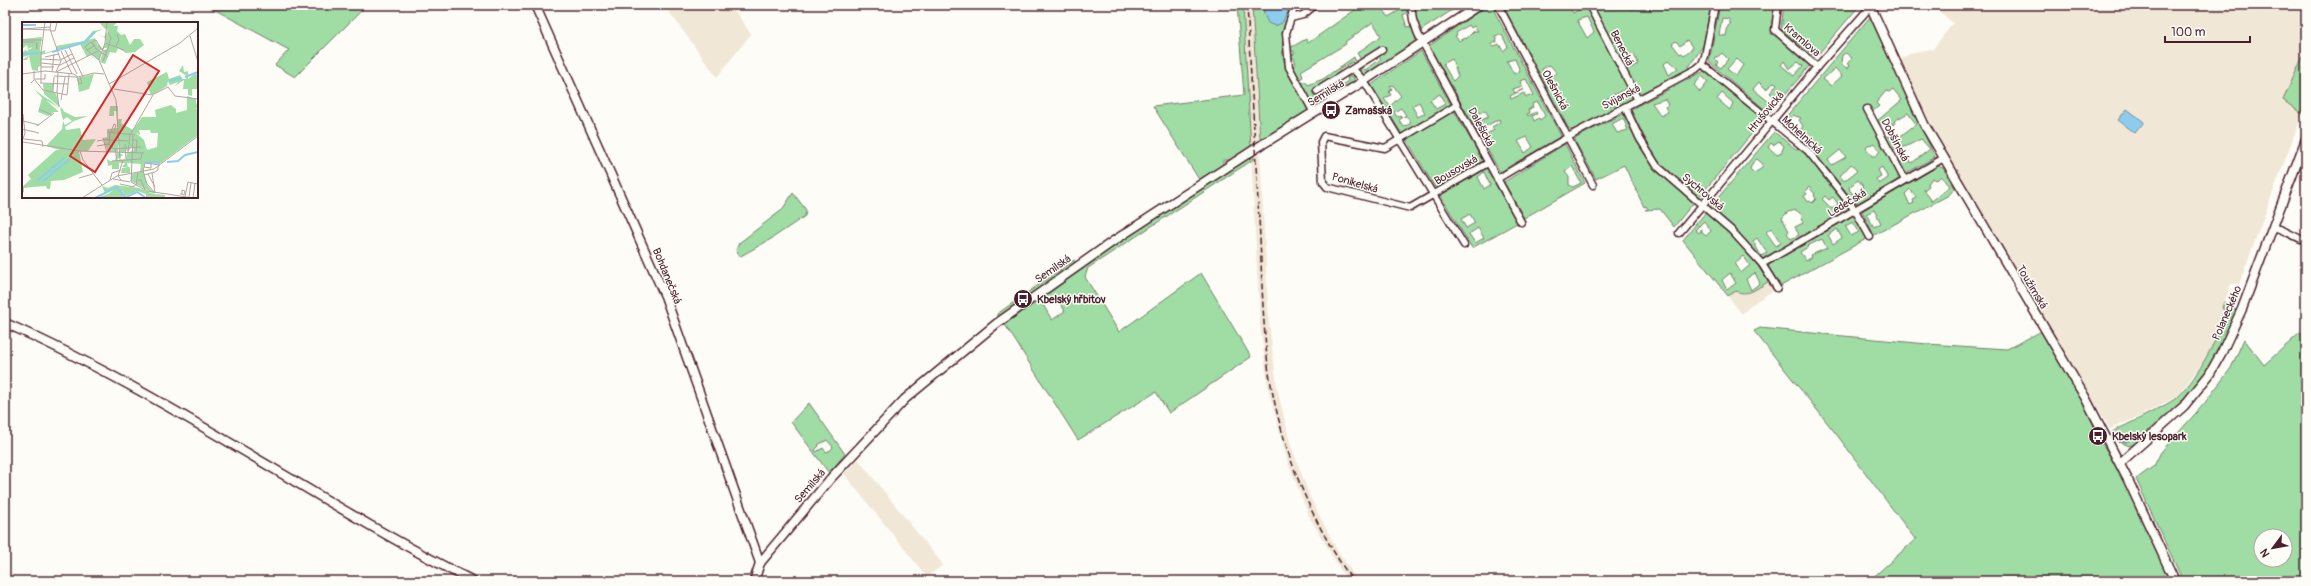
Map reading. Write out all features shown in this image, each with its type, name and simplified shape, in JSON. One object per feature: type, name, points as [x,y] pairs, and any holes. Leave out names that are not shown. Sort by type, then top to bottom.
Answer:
[{"type":"street","name":"Bohdanečská","points":[[535,5],[665,296],[760,563]]},
{"type":"street","points":[[1295,5],[1285,40],[1289,67],[1314,113]]},
{"type":"street","points":[[1291,18],[1303,15],[1315,5]]},
{"type":"street","name":"Dalešická","points":[[1411,5],[1413,20],[1422,42],[1520,222]]},
{"type":"street","name":"Semilská","points":[[754,581],[760,563],[831,478],[905,399],[996,324],[1078,265],[1204,182],[1364,82],[1479,5]]},
{"type":"street","name":"Olešnická","points":[[1498,5],[1593,185]]},
{"type":"street","points":[[1702,64],[1715,5]]},
{"type":"street","name":"Kramlova","points":[[1778,5],[1775,30],[1817,67]]},
{"type":"street","name":"Benecká","points":[[1591,6],[1638,100]]},
{"type":"street","name":"Hrušovická","points":[[1679,233],[1817,67],[1870,6]]},
{"type":"street","name":"Toužimská","points":[[1870,6],[1918,111],[1942,159],[2085,398],[2120,463],[2176,581]]},
{"type":"street","name":"Semilská","points":[[1317,91],[1382,50]]},
{"type":"street","name":"Svijanská","points":[[1497,179],[1568,137],[1696,69],[1702,64]]},
{"type":"street","name":"Mohelnická","points":[[1702,64],[1808,151],[1855,210],[1870,237]]},
{"type":"street","name":"Semilská","points":[[1353,69],[1364,82]]},
{"type":"street","points":[[1364,82],[1400,138],[1464,245]]},
{"type":"street","points":[[1400,138],[1457,105]]},
{"type":"street","name":"Sychrovská","points":[[1625,107],[1640,139],[1657,166],[1731,230],[1762,264],[1776,288]]},
{"type":"street","name":"Dobšínská","points":[[1867,109],[1905,180]]},
{"type":"street","name":"Ponikelská","points":[[1400,138],[1382,148],[1324,136],[1320,142],[1323,182],[1327,187],[1410,208],[1434,194]]},
{"type":"street","name":"Polaneckého","points":[[2120,463],[2174,416],[2209,375],[2232,332],[2306,139]]},
{"type":"street","name":"Ledečská","points":[[1762,264],[1942,159]]},
{"type":"street","name":"Bousovská","points":[[1434,194],[1488,163]]},
{"type":"street","points":[[2273,227],[2286,230],[2299,239],[2306,241]]},
{"type":"street","points":[[5,323],[35,336],[190,420],[348,513],[474,581]]},
{"type":"shaded area","points":[[664,5],[731,5],[751,34],[717,77]]},
{"type":"shaded area","points":[[1243,5],[1252,5],[1269,323],[1277,388],[1291,446],[1310,497],[1337,550],[1358,581],[1347,581],[1310,518],[1288,463],[1268,388],[1260,323]]},
{"type":"shaded area","points":[[1937,5],[2306,5],[2306,50],[2284,100],[2302,114],[2239,284],[2231,284],[2222,308],[2227,314],[2206,358],[2178,396],[2140,416],[2110,429],[1955,168],[1932,127],[1902,65],[1901,60],[1913,52],[1933,49],[1953,23],[1935,8]]},
{"type":"shaded area","points":[[1773,279],[1779,287],[1752,304],[1742,314],[1728,296],[1736,291],[1744,294],[1752,291]]},
{"type":"shaded area","points":[[858,459],[943,565],[927,577],[844,474]]},
{"type":"green space","points":[[206,5],[367,5],[295,77],[275,65],[289,50]]},
{"type":"green space","points":[[1237,5],[1243,5],[1251,149],[1231,160],[1223,160],[1223,166],[1200,181],[1153,106],[1244,95]]},
{"type":"green space","points":[[1252,5],[1264,5],[1264,14],[1289,10],[1290,5],[1291,7],[1283,37],[1282,49],[1287,70],[1308,108],[1308,113],[1260,140]]},
{"type":"green space","points":[[1362,5],[1381,5],[1388,17],[1402,9],[1400,5],[1406,5],[1407,13],[1403,15],[1407,27],[1411,26],[1416,37],[1414,44],[1366,77],[1360,75],[1359,71],[1362,67],[1365,70],[1381,59],[1378,55],[1383,52],[1380,47],[1361,60],[1357,53],[1381,36],[1373,22],[1345,42],[1346,44],[1301,71],[1303,77],[1298,80],[1292,66],[1296,65],[1294,58],[1291,58],[1294,51],[1290,51],[1290,48],[1306,39],[1308,43]]},
{"type":"green space","points":[[1414,5],[1443,5],[1446,9],[1452,5],[1460,5],[1420,31],[1416,20]]},
{"type":"green space","points":[[1488,5],[1491,5],[1561,136],[1500,172],[1429,46]],"holes":[[[1469,25],[1471,28],[1474,26],[1478,31],[1474,31],[1466,39],[1464,38],[1459,41],[1455,36],[1457,35],[1456,33]],[[1502,35],[1508,47],[1503,51],[1499,44],[1493,47],[1491,44],[1497,42],[1495,36]],[[1452,59],[1458,76],[1453,81],[1443,64]],[[1515,59],[1520,71],[1514,74],[1507,61]],[[1526,79],[1534,95],[1526,97],[1524,93],[1511,99],[1510,96],[1524,89],[1515,93],[1513,89],[1522,86],[1520,81]],[[1538,102],[1545,116],[1540,120],[1539,118],[1534,121],[1532,116],[1537,114],[1536,112],[1528,116],[1527,114],[1530,113],[1528,110],[1533,107],[1532,104]],[[1485,110],[1489,117],[1476,122],[1473,117]],[[1499,119],[1500,122],[1492,127],[1494,130],[1483,136],[1479,130]],[[1527,137],[1533,147],[1525,153],[1518,141]]]},
{"type":"green space","points":[[1503,5],[1508,5],[1512,9],[1516,5],[1528,5],[1528,9],[1536,5],[1546,5],[1548,9],[1556,5],[1569,5],[1573,13],[1580,9],[1578,5],[1585,5],[1633,98],[1573,130],[1569,129]],"holes":[[[1587,17],[1594,32],[1587,38],[1577,20]],[[1550,65],[1557,73],[1547,78],[1545,75],[1542,77],[1541,75],[1544,73],[1542,69]],[[1625,89],[1629,96],[1609,106],[1606,99]]]},
{"type":"green space","points":[[1599,5],[1616,5],[1617,7],[1631,5],[1629,7],[1632,10],[1637,7],[1636,5],[1648,5],[1647,9],[1651,10],[1652,5],[1693,5],[1695,7],[1697,5],[1711,5],[1703,46],[1686,71],[1639,94],[1595,9]],"holes":[[[1687,40],[1693,48],[1684,55],[1682,53],[1680,54],[1672,44],[1676,41],[1680,46]],[[1634,54],[1638,64],[1631,68],[1624,57]],[[1669,60],[1678,68],[1669,75],[1664,64]]]},
{"type":"green space","points":[[1720,5],[1751,5],[1751,8],[1757,9],[1758,5],[1774,5],[1771,34],[1777,35],[1811,64],[1769,113],[1709,62]],"holes":[[[1722,18],[1729,19],[1729,22],[1731,23],[1728,26],[1726,36],[1719,35]],[[1722,53],[1728,59],[1721,68],[1716,65],[1718,62],[1715,59]],[[1736,59],[1743,65],[1736,76],[1727,69]],[[1784,61],[1789,69],[1798,62],[1803,66],[1794,76],[1781,65]],[[1759,82],[1766,89],[1775,82],[1777,84],[1770,93],[1774,96],[1772,101],[1769,102],[1753,89]]]},
{"type":"green space","points":[[1784,5],[1860,5],[1815,58],[1781,29]]},
{"type":"green space","points":[[1870,17],[1935,157],[1905,174],[1897,159],[1901,162],[1909,160],[1912,163],[1930,149],[1921,139],[1907,146],[1892,150],[1884,133],[1889,137],[1896,134],[1898,138],[1916,124],[1908,113],[1894,121],[1895,123],[1893,125],[1888,119],[1879,125],[1877,121],[1902,100],[1893,89],[1889,92],[1886,91],[1876,103],[1879,106],[1871,113],[1867,108],[1865,111],[1898,175],[1898,180],[1858,203],[1855,203],[1823,163],[1818,170],[1849,209],[1763,259],[1760,259],[1746,243],[1741,246],[1758,266],[1768,282],[1748,292],[1740,293],[1736,291],[1728,296],[1683,240],[1706,212],[1721,225],[1725,220],[1710,207],[1774,132],[1797,150],[1802,144],[1779,125]],"holes":[[[1846,53],[1852,58],[1847,64],[1850,65],[1848,69],[1841,64],[1842,55]],[[1835,68],[1842,76],[1831,86],[1823,79]],[[1793,115],[1801,118],[1799,120],[1803,126],[1800,131],[1788,121]],[[1779,141],[1784,146],[1781,153],[1780,152],[1777,155],[1768,147],[1771,143],[1773,145]],[[1874,143],[1880,151],[1876,156],[1872,156],[1866,148],[1869,144]],[[1840,150],[1846,157],[1832,165],[1828,160]],[[1757,159],[1763,164],[1761,169],[1754,173],[1750,169],[1753,162]],[[1851,164],[1857,171],[1844,181],[1840,176]],[[1882,167],[1888,178],[1879,184],[1876,179],[1881,176],[1878,170]],[[1858,180],[1863,186],[1860,189],[1863,192],[1857,197],[1850,191],[1849,187]],[[1809,187],[1815,194],[1816,199],[1812,203],[1810,201],[1808,202],[1804,196],[1807,194],[1805,191]],[[1825,196],[1829,200],[1833,197],[1838,204],[1832,209],[1822,199]],[[1796,210],[1802,215],[1803,223],[1795,227],[1799,235],[1791,239],[1787,233],[1789,231],[1782,218],[1788,212]],[[1704,221],[1711,231],[1706,236],[1702,233],[1702,229],[1699,233],[1695,230]],[[1771,228],[1781,243],[1776,246],[1766,232]],[[1757,238],[1767,253],[1761,256],[1753,241]],[[1743,256],[1750,265],[1741,273],[1735,263]],[[1730,273],[1736,283],[1727,290],[1722,280]],[[1755,273],[1760,283],[1751,290],[1746,279]]]},
{"type":"green space","points":[[2306,50],[2306,104],[2302,114],[2283,100]]},
{"type":"green space","points":[[1421,51],[1451,105],[1402,134],[1371,85]],"holes":[[[1393,85],[1401,96],[1390,106],[1384,99],[1391,95],[1389,92],[1392,89],[1390,86]],[[1440,94],[1445,104],[1436,109],[1430,100]],[[1419,102],[1425,113],[1418,117],[1412,106]],[[1401,108],[1406,115],[1403,117],[1407,117],[1411,123],[1404,127],[1399,120],[1402,118],[1400,116],[1397,117],[1394,112]]]},
{"type":"green space","points":[[1354,57],[1356,62],[1355,65],[1352,62],[1339,70],[1341,74],[1312,91],[1314,96],[1318,94],[1321,98],[1348,81],[1347,77],[1354,76],[1354,83],[1343,88],[1342,87],[1327,96],[1327,98],[1318,107],[1312,104],[1300,84],[1305,81],[1308,85],[1323,79]]},
{"type":"green space","points":[[1706,70],[1764,119],[1699,197],[1658,163],[1631,109]],"holes":[[[1702,76],[1708,82],[1700,92],[1694,85]],[[1722,93],[1733,103],[1730,110],[1717,99]],[[1665,99],[1668,105],[1665,107],[1668,112],[1661,116],[1652,103]]]},
{"type":"green space","points":[[1454,111],[1483,161],[1436,189],[1406,139]]},
{"type":"green space","points":[[1623,114],[1654,168],[1694,202],[1674,227],[1660,209],[1645,210],[1648,209],[1646,206],[1644,207],[1624,165],[1596,179],[1575,141],[1576,138]],"holes":[[[1623,118],[1628,130],[1617,133],[1612,124]]]},
{"type":"green space","points":[[1565,144],[1585,183],[1524,218],[1504,182]],"holes":[[[1572,166],[1581,183],[1573,187],[1569,185],[1569,177],[1565,172]]]},
{"type":"green space","points":[[1253,152],[1254,159],[1088,268],[1085,277],[1119,332],[1201,273],[1251,357],[1169,413],[1156,392],[1078,440],[1004,323],[1104,250]],"holes":[[[1055,296],[1065,311],[1052,320],[1042,303]]]},
{"type":"green space","points":[[1938,166],[1943,168],[1955,188],[1949,195],[1874,235],[1862,211]],"holes":[[[1941,176],[1950,186],[1932,201],[1924,190],[1929,186],[1928,184],[1932,178],[1937,180]],[[1910,189],[1916,198],[1913,200],[1914,203],[1910,205],[1905,194]],[[1874,210],[1881,223],[1874,227],[1866,214]]]},
{"type":"green space","points":[[1486,167],[1517,223],[1472,248],[1440,195]],"holes":[[[1484,172],[1490,185],[1484,189],[1478,177]],[[1470,214],[1475,223],[1466,228],[1461,219]],[[1478,228],[1484,238],[1475,243],[1469,234]]]},
{"type":"green space","points":[[793,193],[806,210],[805,216],[771,239],[739,257],[736,250],[739,243],[782,210]]},
{"type":"green space","points":[[1854,215],[1868,238],[1779,287],[1767,269],[1769,265]],"holes":[[[1853,222],[1859,232],[1851,236],[1845,226]],[[1837,229],[1842,238],[1833,244],[1828,235]],[[1822,239],[1827,248],[1811,255],[1812,257],[1806,261],[1800,252],[1808,247],[1807,246]]]},
{"type":"green space","points":[[1074,260],[1077,265],[996,324],[997,314]]},
{"type":"green space","points":[[2224,302],[2235,309],[2236,312],[2218,351],[2196,387],[2171,413],[2134,444],[2130,446],[2118,442],[2112,432],[2174,400],[2186,388],[2200,368],[2223,324],[2227,314],[2222,308]]},
{"type":"green space","points":[[1760,328],[1927,344],[2007,349],[2042,331],[2082,399],[2100,440],[2124,480],[2171,581],[1869,581],[1917,538],[1915,539],[1837,435],[1754,331]]},
{"type":"green space","points":[[2300,333],[2306,339],[2306,581],[2183,581],[2136,479],[2154,466],[2161,452],[2204,404],[2231,368],[2244,339],[2264,365]]},
{"type":"green space","points":[[809,403],[845,454],[829,473],[791,422]],"holes":[[[827,440],[833,447],[831,450],[826,452],[823,448],[816,452],[815,450],[819,446],[818,445]]]},
{"type":"water","points":[[1264,5],[1289,5],[1289,10],[1282,23],[1275,26],[1268,23],[1264,14]]},
{"type":"water","points":[[2127,109],[2144,122],[2135,133],[2118,120]]},
{"type":"waterway","points":[[2119,441],[2126,442],[2140,434]]},
{"type":"railway","points":[[1247,5],[1264,315],[1269,373],[1274,401],[1289,455],[1299,482],[1323,533],[1353,581]]},
{"type":"place","name":"Zamašská","points":[[1331,110]]},
{"type":"place","name":"Kbelský hřbitov","points":[[1023,299]]},
{"type":"place","name":"Kbelský lesopark","points":[[2098,436]]}]
